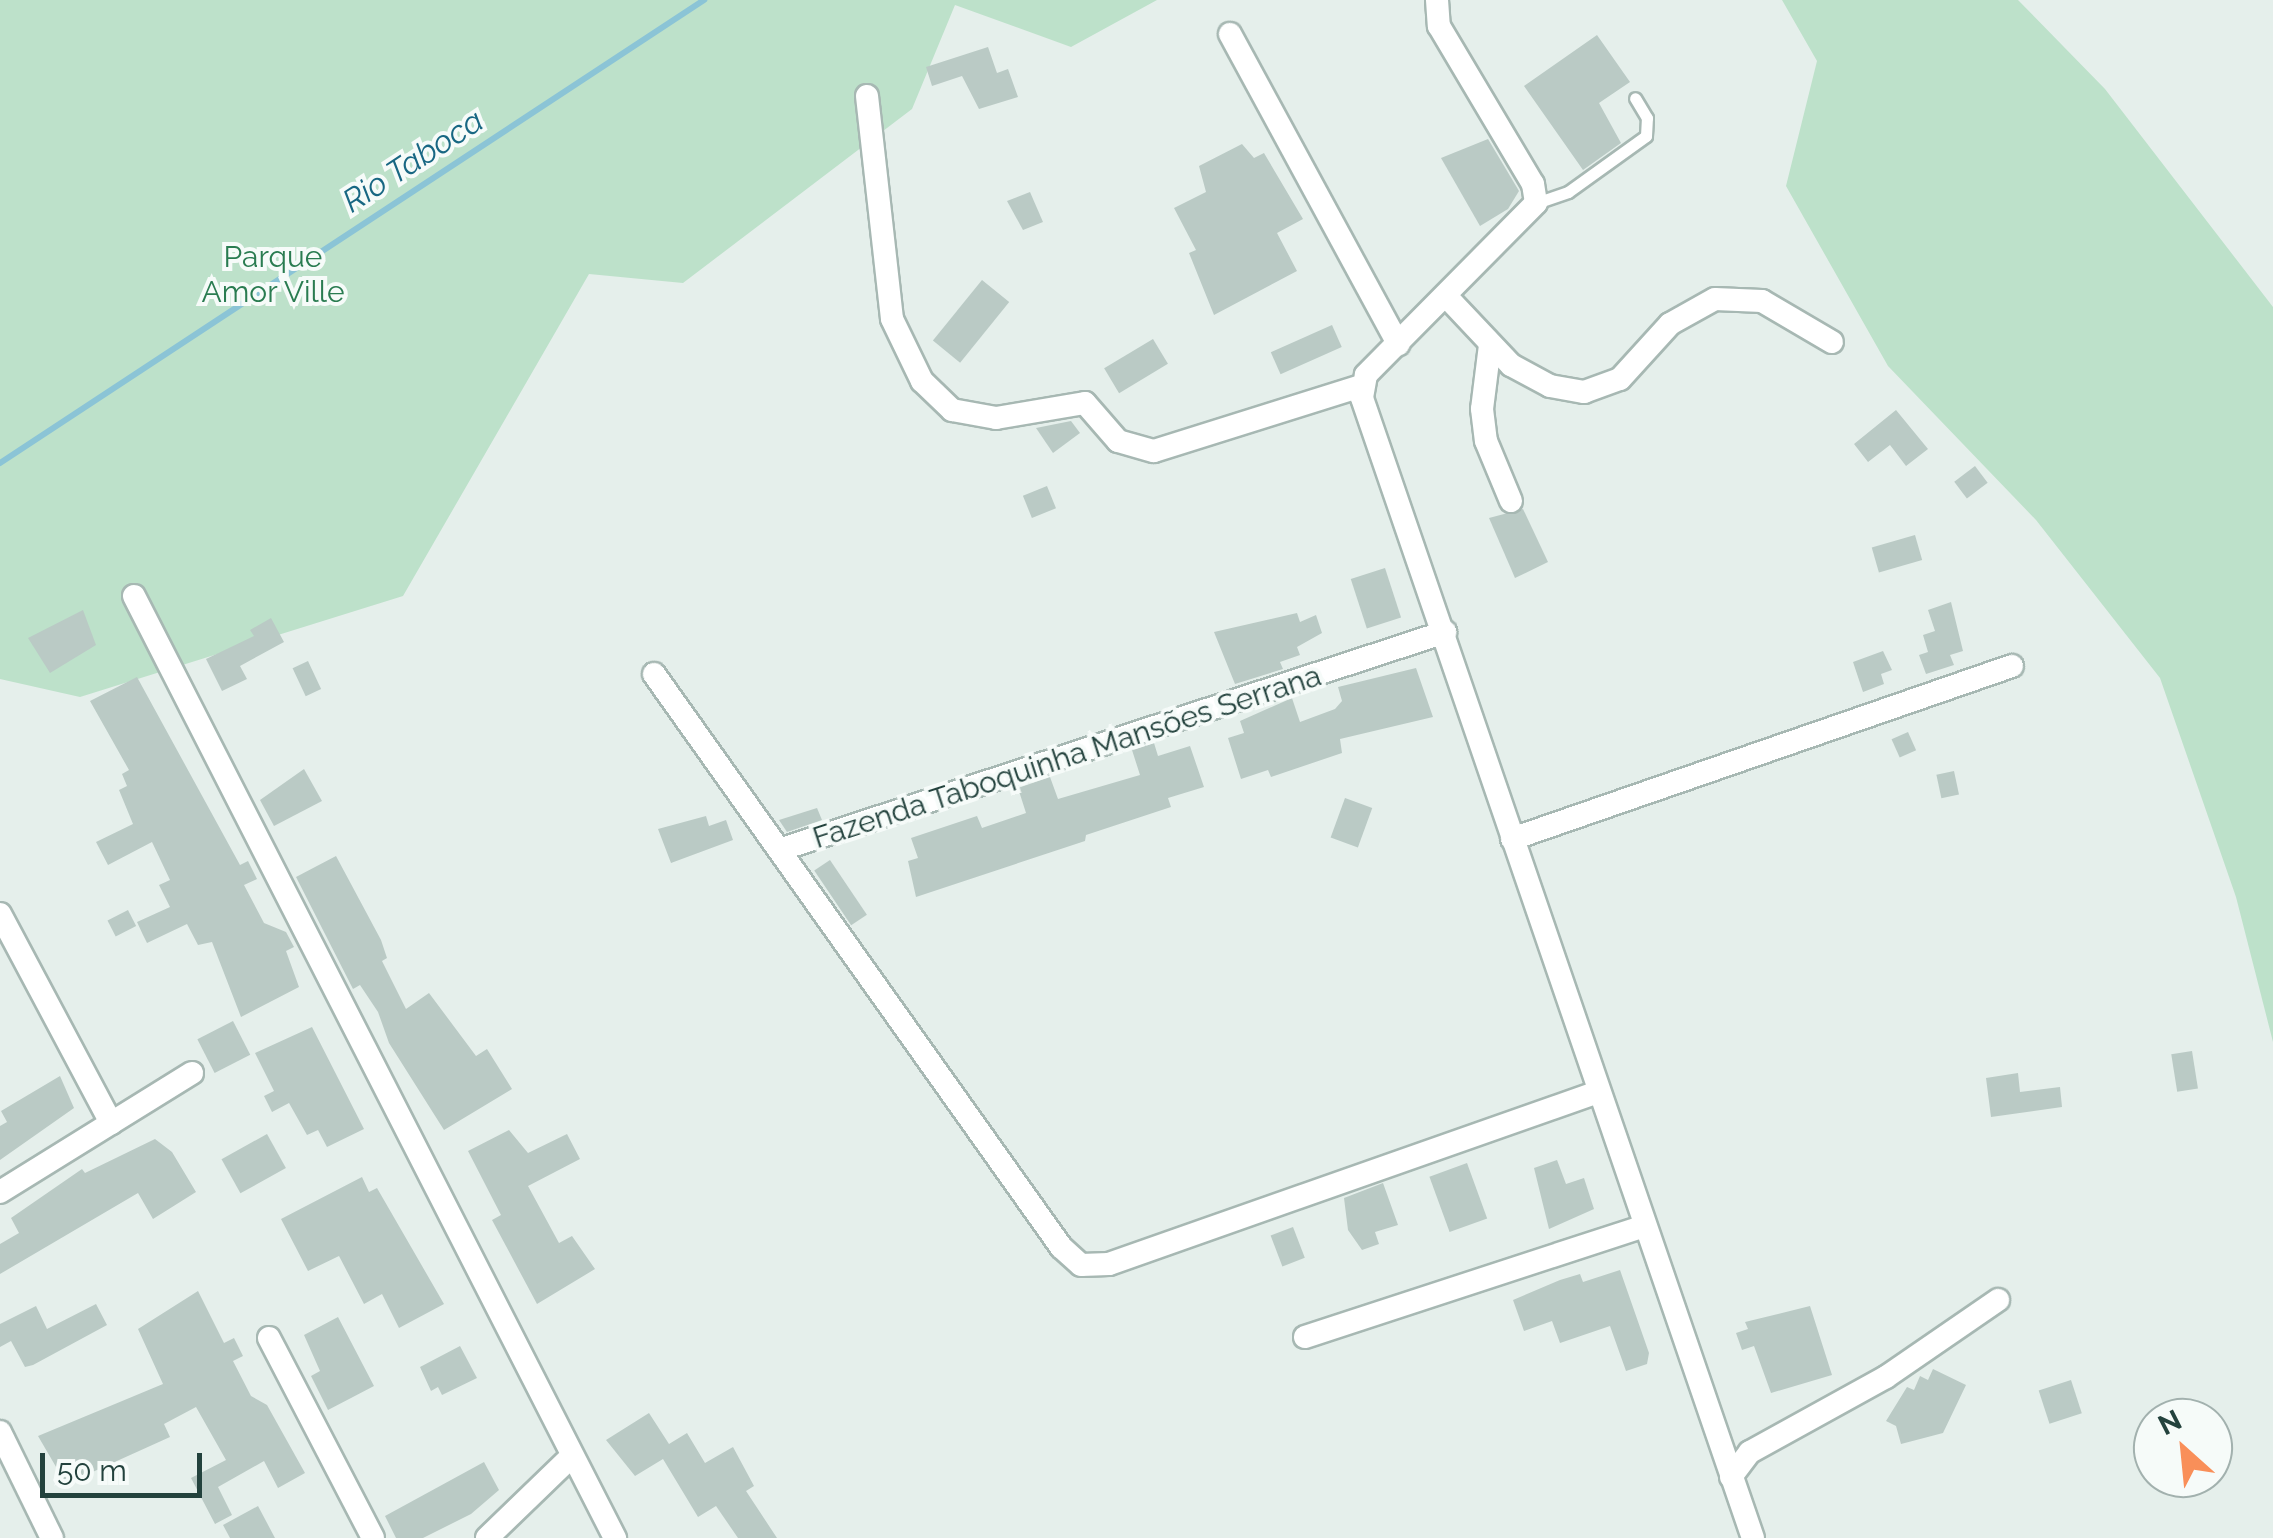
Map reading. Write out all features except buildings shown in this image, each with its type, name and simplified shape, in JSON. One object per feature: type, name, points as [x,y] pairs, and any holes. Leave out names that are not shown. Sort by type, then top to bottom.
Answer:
[{"type":"street","points":[[868,96],[895,329],[922,381],[952,410],[996,418],[1085,403],[1118,441],[1154,450],[1361,386],[1536,202],[1534,184],[1439,26],[1437,0]]},
{"type":"street","points":[[1230,34],[1398,344]]},
{"type":"street","points":[[1446,296],[1490,346],[1532,379],[1584,392],[1620,379],[1670,324],[1715,299],[1762,302],[1801,318],[1832,342]]},
{"type":"street","points":[[1490,346],[1482,409],[1486,441],[1512,501]]},
{"type":"street","points":[[1361,386],[1752,1538]]},
{"type":"street","points":[[134,596],[616,1538]]},
{"type":"street","name":"Fazenda Taboquinha Mansões Serrana","points":[[1445,632],[782,850],[1061,1246],[1081,1265],[1109,1264],[1598,1092]]},
{"type":"street","points":[[1512,839],[2012,666]]},
{"type":"street","points":[[654,674],[782,850]]},
{"type":"street","points":[[0,914],[111,1123]]},
{"type":"street","points":[[0,1192],[192,1073]]},
{"type":"street","points":[[1305,1337],[1644,1226]]},
{"type":"street","points":[[1732,1477],[1766,1441],[1886,1377],[1998,1300]]},
{"type":"street","points":[[269,1338],[372,1538]]},
{"type":"street","points":[[0,1432],[7,1464],[52,1538]]},
{"type":"street","points":[[488,1538],[572,1456]]},
{"type":"lane","points":[[1536,202],[1568,192],[1646,136],[1646,118],[1634,98]]},
{"type":"green space","name":"Parque Amor Ville","points":[[0,0],[1157,0],[1071,47],[955,5],[912,109],[683,283],[589,274],[403,596],[80,697],[0,679]]},
{"type":"green space","points":[[1782,0],[2018,0],[2105,89],[2273,307],[2273,1042],[2236,897],[2160,678],[2036,520],[1888,366],[1786,186],[1817,61]]},
{"type":"waterway","name":"Rio Taboca","points":[[0,463],[704,0]]}]
